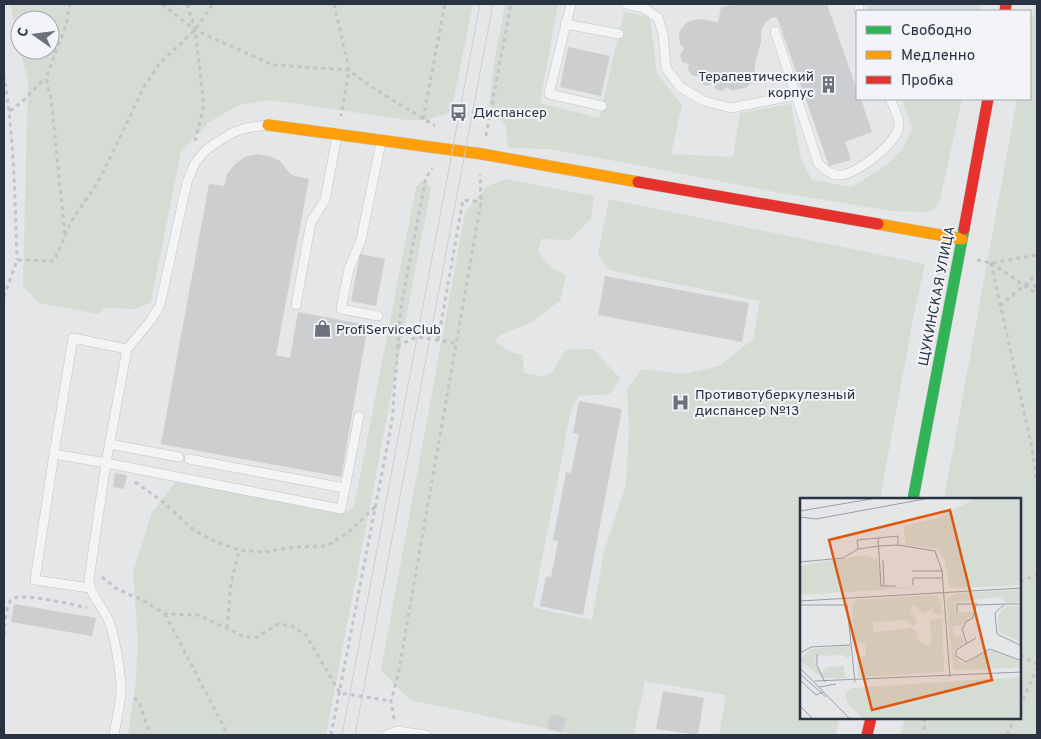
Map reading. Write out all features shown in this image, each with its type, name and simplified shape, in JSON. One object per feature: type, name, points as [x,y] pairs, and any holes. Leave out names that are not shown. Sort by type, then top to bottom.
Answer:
[{"type":"street","name":"ЩУКИНСКАЯ УЛИЦА","points":[[912,498],[988,100]]},
{"type":"street","points":[[268,126],[482,154],[962,239]]},
{"type":"street","points":[[868,735],[871,719]]},
{"type":"lane","points":[[571,4],[549,94],[602,106]]},
{"type":"lane","points":[[626,4],[644,8],[658,18],[663,34],[666,68],[680,87],[704,101],[732,108],[796,94]]},
{"type":"lane","points":[[565,24],[618,34]]},
{"type":"lane","points":[[775,31],[818,162],[828,173],[840,176],[854,172],[886,146],[897,134],[899,124],[890,100]]},
{"type":"lane","points":[[114,735],[121,686],[111,626],[105,612],[90,588],[106,463],[127,349],[151,320],[160,305],[180,209],[187,182],[195,163],[209,148],[232,133],[246,128],[268,126]]},
{"type":"lane","points":[[296,305],[311,222],[325,200],[337,134]]},
{"type":"lane","points":[[378,316],[341,310],[349,269],[362,240],[382,140]]},
{"type":"lane","points":[[90,588],[35,580],[54,454],[73,338],[127,349]]},
{"type":"lane","points":[[54,454],[341,509],[359,416]]},
{"type":"lane","points":[[109,444],[344,488]]},
{"type":"lane","points":[[387,735],[397,731],[426,735]]},
{"type":"path","points":[[10,110],[23,101],[46,78],[66,25],[70,4]]},
{"type":"path","points":[[162,4],[195,30],[272,65],[349,70],[367,84],[438,128]]},
{"type":"path","points":[[187,4],[195,30],[204,106],[195,141]]},
{"type":"path","points":[[17,260],[54,262],[71,222],[100,177],[144,87],[160,63],[195,30],[213,4]]},
{"type":"path","points":[[334,4],[349,70],[337,134]]},
{"type":"path","points":[[423,119],[445,4]]},
{"type":"path","points":[[397,731],[391,701],[398,675],[481,202],[480,166],[511,4]]},
{"type":"path","points":[[4,75],[10,110],[17,260],[4,297]]},
{"type":"path","points":[[46,78],[52,99],[65,235]]},
{"type":"path","points":[[332,735],[392,421],[396,346],[401,306],[426,178],[443,149]]},
{"type":"path","points":[[438,340],[463,200],[481,202]]},
{"type":"path","points":[[990,263],[1037,255]]},
{"type":"path","points":[[990,263],[1037,294]]},
{"type":"path","points":[[990,263],[1032,448],[1037,484]]},
{"type":"path","points":[[1000,306],[1037,274]]},
{"type":"path","points":[[1024,285],[1037,286]]},
{"type":"path","points":[[396,346],[417,337],[456,343]]},
{"type":"path","points":[[130,468],[132,479],[136,484],[163,502],[194,530],[214,541],[239,550],[264,552],[295,547],[327,546],[350,531],[375,507]]},
{"type":"path","points":[[227,628],[230,584],[239,550]]},
{"type":"path","points":[[92,563],[104,580],[111,585],[144,601],[165,614],[198,615],[245,637],[257,637],[278,624],[292,626],[306,635],[340,693]]},
{"type":"path","points":[[1021,582],[1037,575]]},
{"type":"path","points":[[4,635],[10,601],[14,597],[20,596],[57,601],[90,608]]},
{"type":"path","points":[[165,614],[228,735]]},
{"type":"path","points":[[1021,656],[1037,664]]},
{"type":"path","points":[[1021,704],[1037,668]]},
{"type":"path","points":[[121,686],[139,702],[150,735]]},
{"type":"path","points":[[340,693],[391,701]]},
{"type":"path","points":[[924,719],[925,735]]},
{"type":"path","points":[[1006,735],[1014,719]]},
{"type":"shaded area","points":[[10,4],[473,4],[451,112],[427,120],[407,120],[271,100],[239,105],[209,122],[181,152],[151,302],[135,309],[104,308],[98,314],[39,303],[23,286],[28,81],[23,60],[60,60],[60,10],[11,10]]},
{"type":"shaded area","points":[[505,4],[558,4],[540,103],[599,118],[624,12],[650,17],[657,74],[682,105],[671,154],[733,157],[740,113],[791,104],[801,159],[812,180],[852,187],[885,166],[903,149],[912,128],[902,100],[962,100],[939,204],[929,212],[892,211],[775,192],[549,149],[508,148],[506,126],[489,105],[493,70]]},
{"type":"shaded area","points":[[867,4],[980,4],[978,10],[870,10]]},
{"type":"shaded area","points":[[1035,4],[1037,4],[1037,735],[901,735],[905,719],[1021,719],[1021,498],[944,498],[1017,100],[1031,100],[1031,26]]},
{"type":"shaded area","name":"Противотуберкулезный диспансер №13","points":[[507,179],[594,196],[591,219],[570,240],[541,239],[538,252],[550,267],[566,275],[560,301],[528,324],[499,335],[495,342],[511,352],[523,355],[524,373],[545,377],[553,371],[566,350],[593,349],[620,378],[610,394],[579,396],[571,410],[533,606],[539,609],[592,620],[604,552],[626,485],[629,427],[627,389],[642,369],[684,374],[719,366],[753,339],[760,301],[609,270],[598,255],[609,199],[925,264],[880,498],[800,498],[800,719],[839,719],[836,735],[719,735],[726,695],[645,681],[634,735],[577,735],[410,700],[381,670],[465,213],[487,186]]},
{"type":"shaded area","points":[[423,180],[431,188],[326,735],[128,735],[136,680],[138,642],[133,572],[152,512],[176,482],[245,493],[322,511],[345,513],[354,507],[416,187]]},
{"type":"building","name":"Терапевтический корпус","points":[[735,4],[827,4],[856,87],[856,100],[861,100],[872,132],[845,142],[851,160],[829,166],[777,17],[771,18],[766,22],[761,31],[761,42],[753,81],[747,87],[732,91],[727,87],[722,91],[715,89],[713,83],[706,86],[700,82],[700,76],[693,76],[688,70],[689,64],[682,62],[680,55],[684,49],[680,44],[679,36],[681,29],[686,23],[693,20],[700,19],[718,22],[721,7]]},
{"type":"building","points":[[568,47],[610,56],[601,96],[560,87]]},
{"type":"building","points":[[257,154],[269,156],[280,161],[291,175],[309,179],[276,355],[290,358],[298,312],[368,325],[341,477],[161,444],[209,184],[224,186],[227,174],[235,164],[245,157]]},
{"type":"building","points":[[360,254],[385,259],[376,306],[351,301]]},
{"type":"building","points":[[605,276],[749,303],[742,342],[598,315]]},
{"type":"building","points":[[579,401],[622,409],[583,615],[540,606],[546,576],[551,577],[558,541],[553,540],[566,472],[571,473],[579,434],[573,433]]},
{"type":"building","points":[[115,473],[127,475],[124,489],[113,487]]},
{"type":"building","points":[[14,604],[96,618],[92,636],[11,622]]},
{"type":"building","points":[[663,691],[704,698],[698,735],[656,729]]},
{"type":"building","points":[[551,714],[567,718],[562,733],[547,729]]},
{"type":"tram line","points":[[342,735],[480,4]]},
{"type":"tram line","points":[[355,735],[493,4]]},
{"type":"traffic: fast","points":[[913,498],[964,229]]},
{"type":"traffic: slow","points":[[268,125],[482,154],[638,182]]},
{"type":"traffic: slow","points":[[878,224],[962,239]]},
{"type":"traffic: jam","points":[[1005,10],[1006,4]]},
{"type":"traffic: jam","points":[[964,229],[988,100]]},
{"type":"traffic: jam","points":[[638,182],[878,224]]},
{"type":"traffic: jam","points":[[867,735],[871,719]]},
{"type":"place","name":"Терапевтический корпус","points":[[828,84]]},
{"type":"place","name":"Диспансер","points":[[459,112]]},
{"type":"place","name":"ProfiServiceClub","points":[[322,329]]},
{"type":"place","name":"Противотуберкулезный диспансер №13","points":[[681,402]]}]
